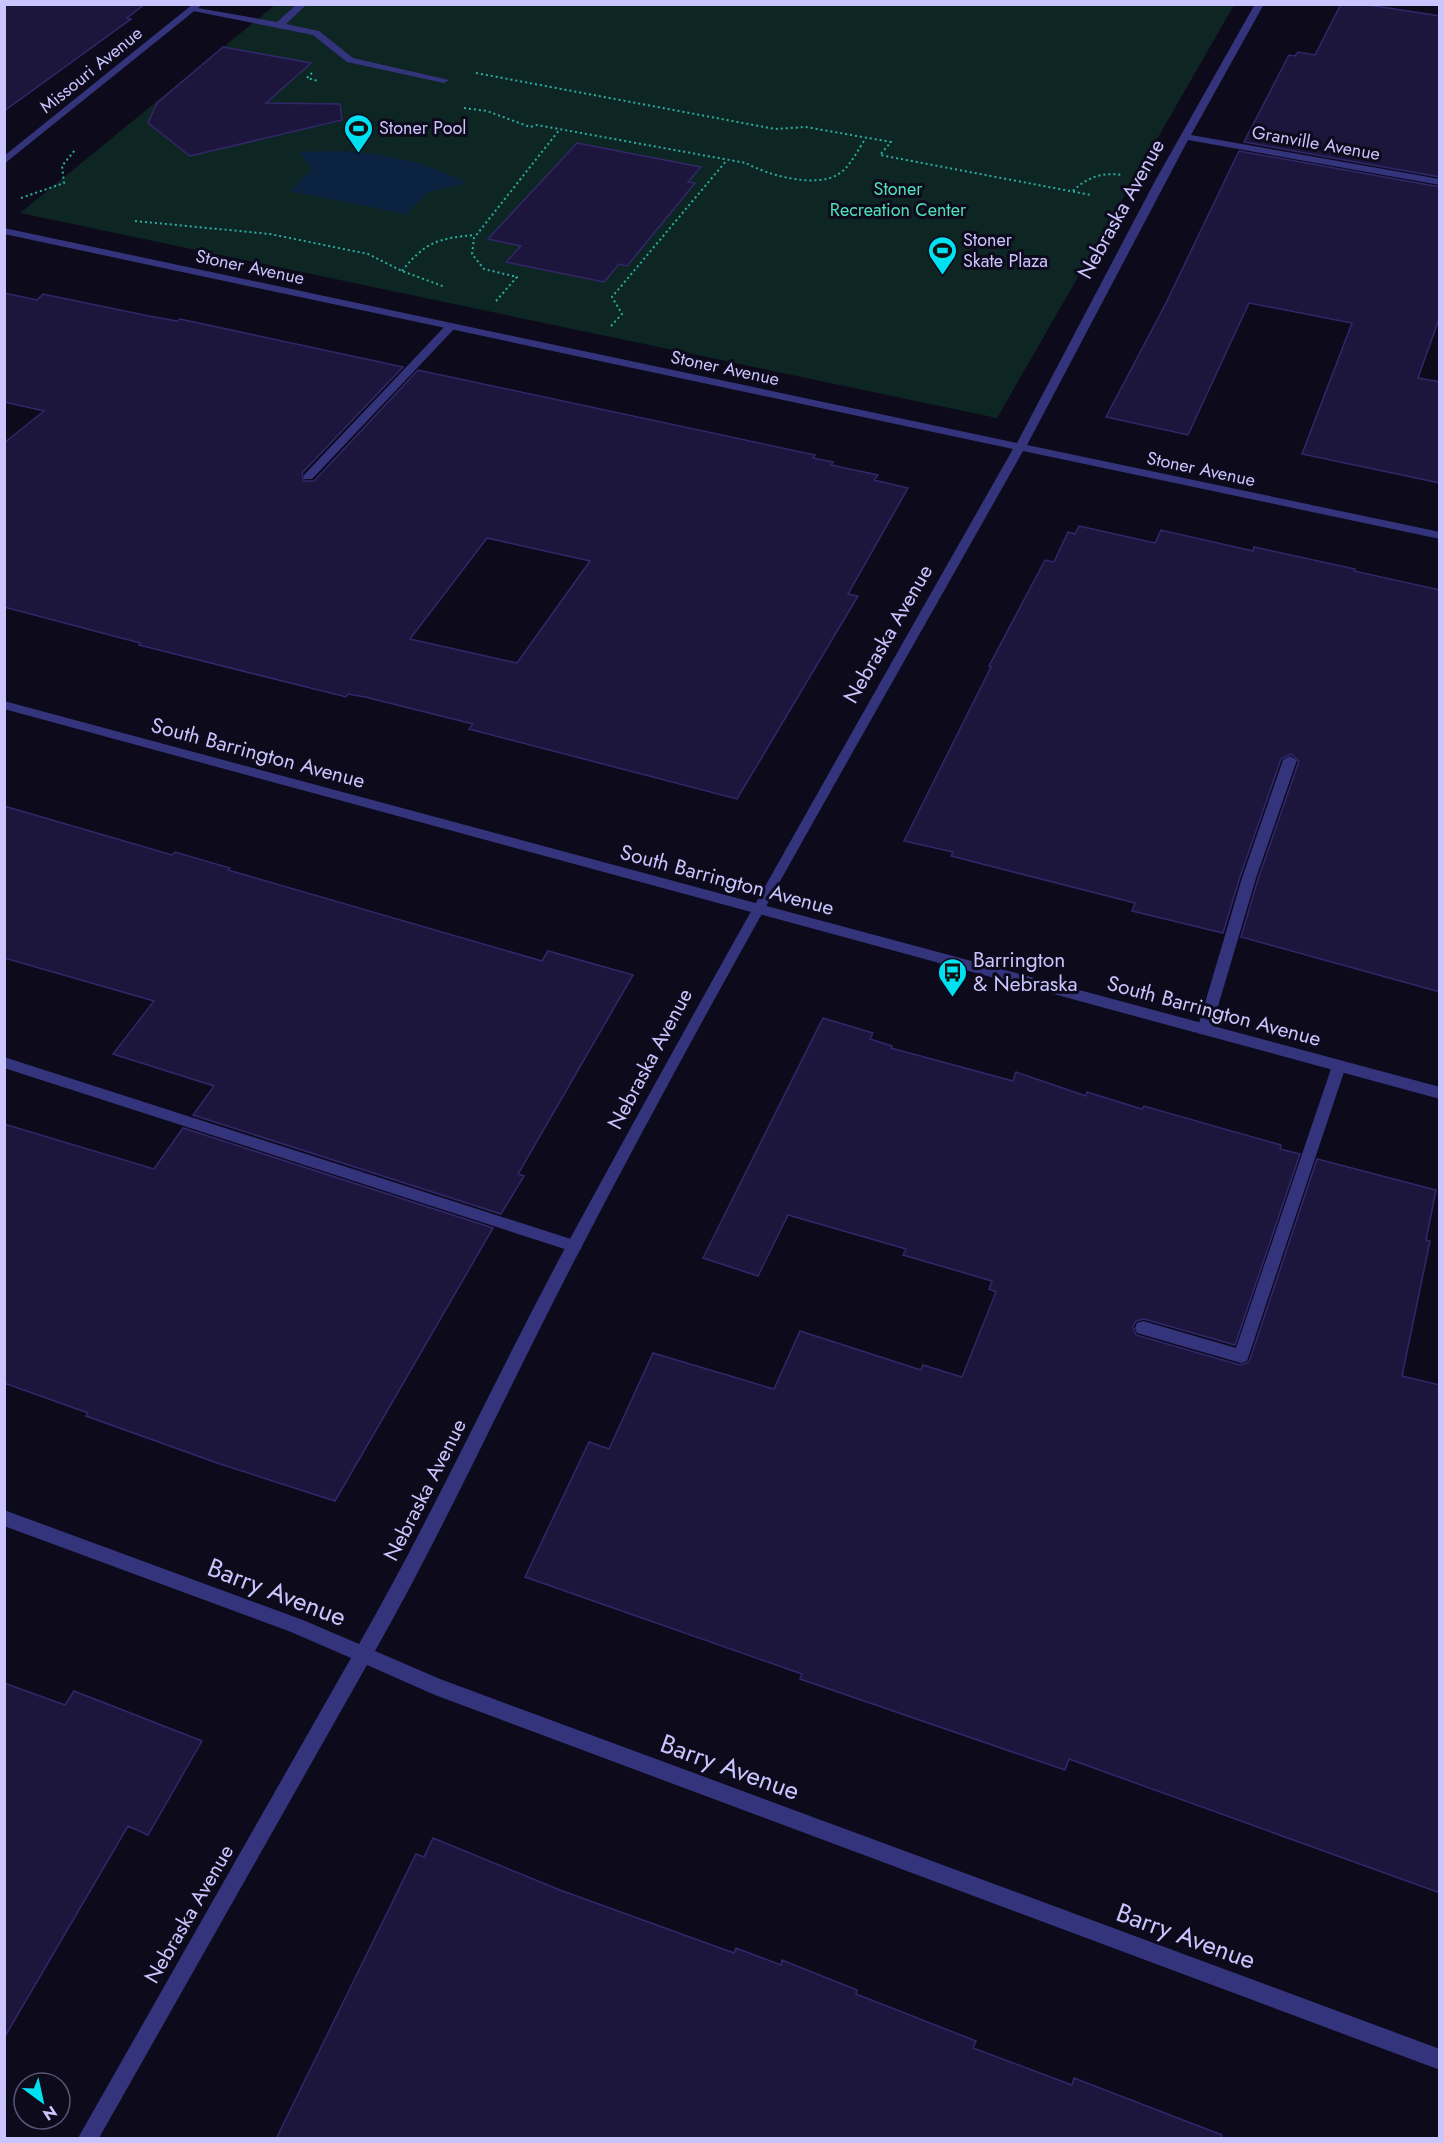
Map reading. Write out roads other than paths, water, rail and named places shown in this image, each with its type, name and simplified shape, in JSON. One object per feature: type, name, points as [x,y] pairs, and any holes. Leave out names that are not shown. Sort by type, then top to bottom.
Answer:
[{"type":"street","points":[[279,25],[303,4]]},
{"type":"street","name":"Nebraska Avenue","points":[[88,2139],[402,1586],[574,1246],[758,910],[1020,447],[1160,181],[1260,4]]},
{"type":"street","points":[[195,7],[316,33],[350,60],[444,80]]},
{"type":"street","name":"Missouri Avenue","points":[[4,161],[195,7]]},
{"type":"street","name":"Granville Avenue","points":[[1186,137],[1440,182]]},
{"type":"street","name":"Stoner Avenue","points":[[4,231],[1440,536]]},
{"type":"street","points":[[308,477],[451,326]]},
{"type":"street","name":"South Barrington Avenue","points":[[4,705],[1440,1093]]},
{"type":"street","points":[[1204,1030],[1249,878],[1290,760]]},
{"type":"street","points":[[4,1062],[574,1246]]},
{"type":"street","points":[[1143,1328],[1241,1356],[1338,1066]]},
{"type":"street","name":"Barry Avenue","points":[[4,1518],[297,1626],[435,1686],[1440,2060]]},
{"type":"water","points":[[340,151],[373,154],[421,164],[466,183],[428,192],[406,214],[290,191],[312,170],[300,152]]},
{"type":"place","name":"Stoner Pool","points":[[358,154]]},
{"type":"place","name":"Stoner Skate Plaza","points":[[942,276]]},
{"type":"place","name":"Barrington & Nebraska","points":[[952,998]]},
{"type":"park label","name":"Stoner Recreation Center","points":[[898,199]]}]
